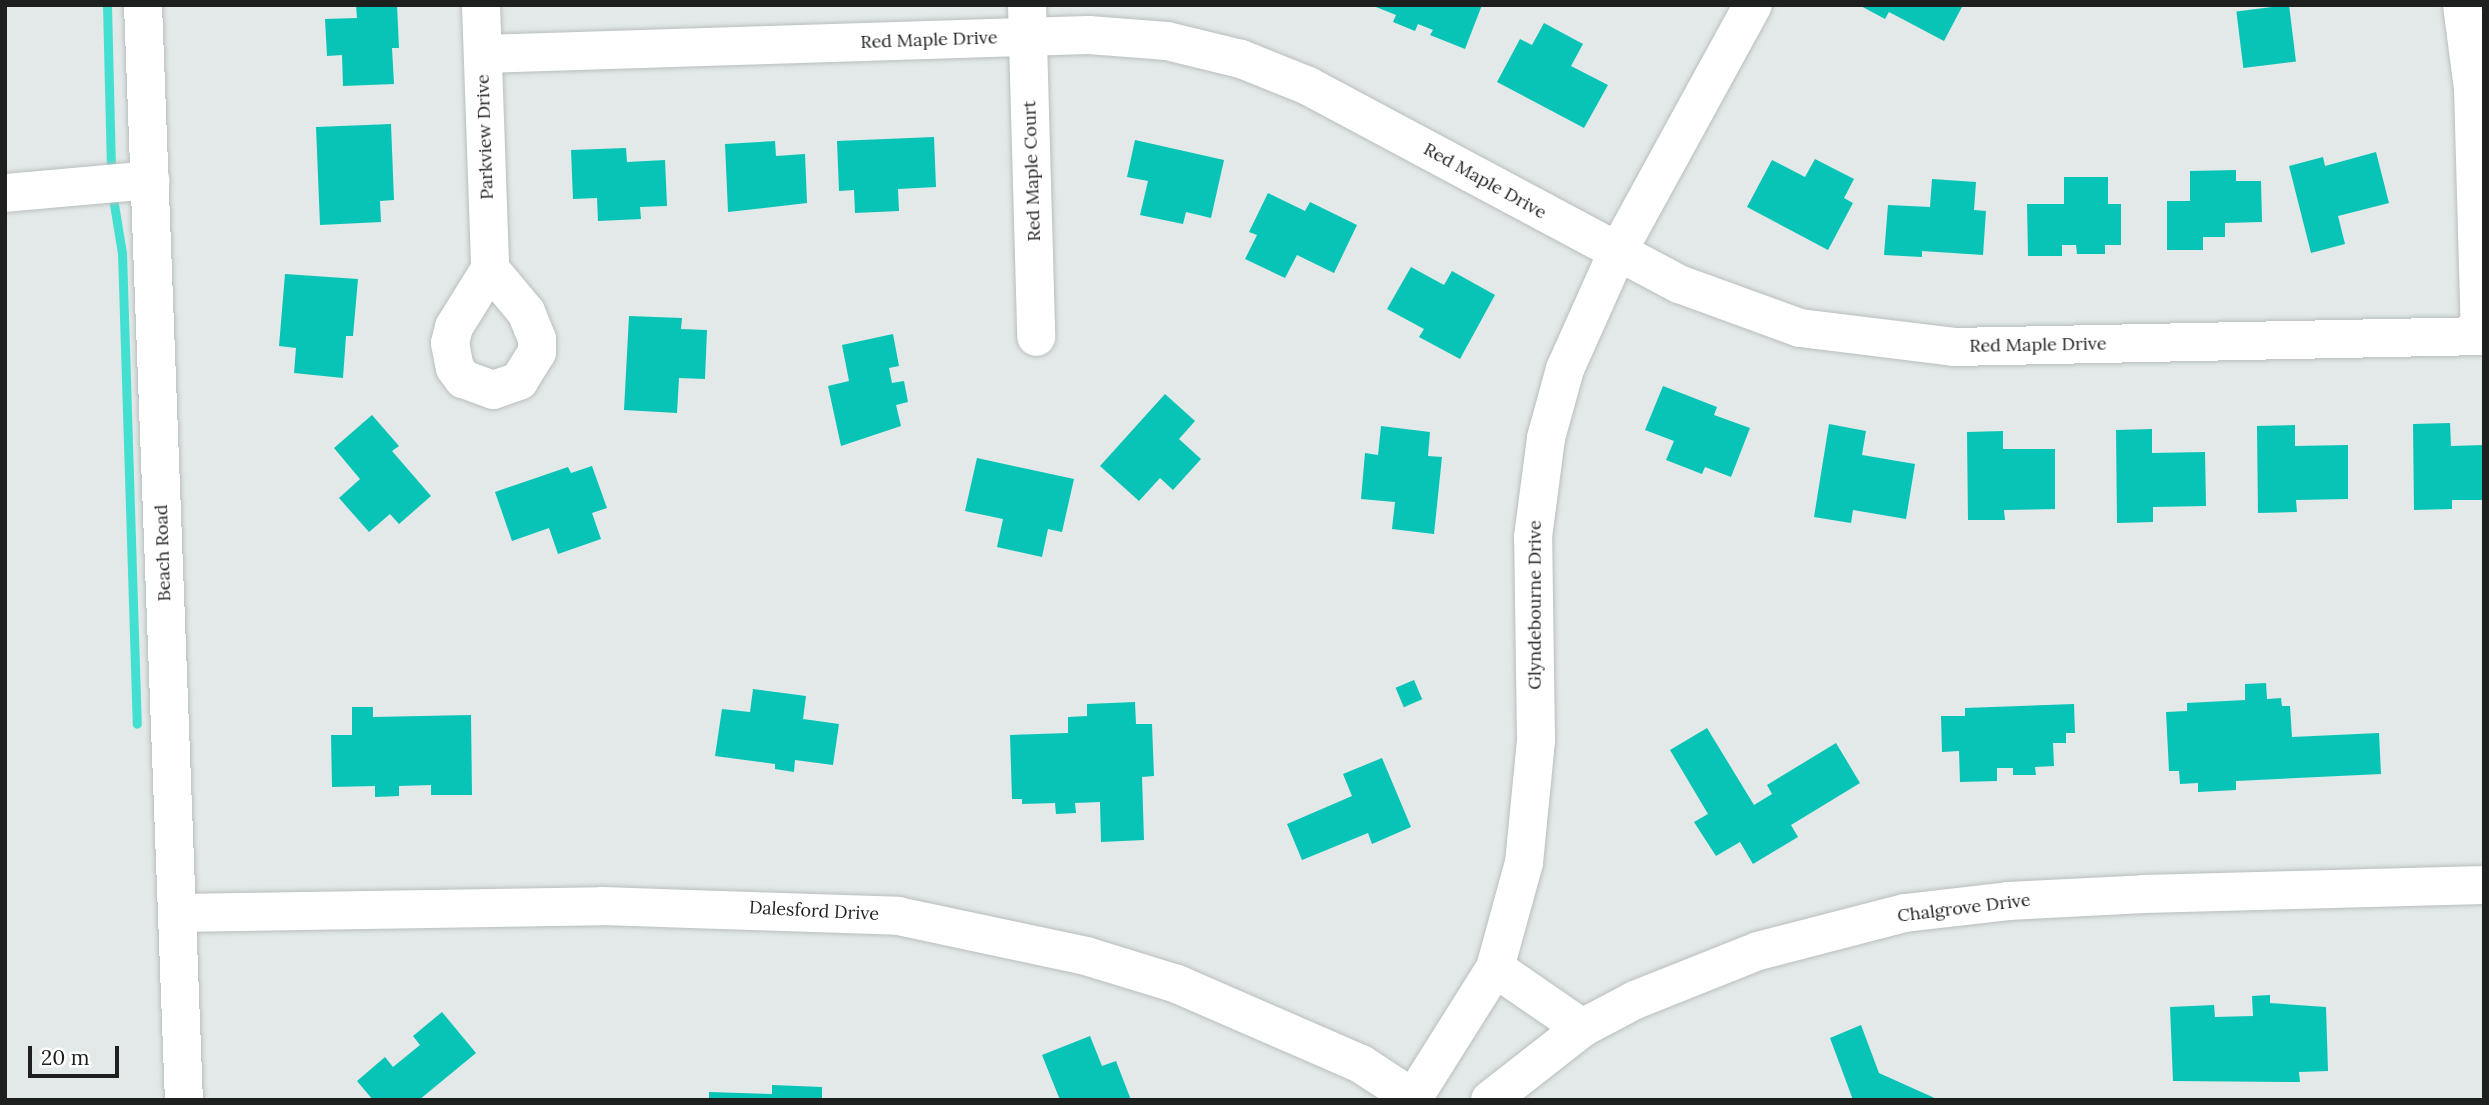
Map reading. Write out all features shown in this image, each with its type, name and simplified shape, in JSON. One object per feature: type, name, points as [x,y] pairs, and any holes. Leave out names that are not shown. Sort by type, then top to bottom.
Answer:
[{"type":"street","name":"Beach Road","points":[[143,5],[184,1100]]},
{"type":"street","name":"Parkview Drive","points":[[481,5],[490,269]]},
{"type":"street","name":"Glyndebourne Drive","points":[[1413,1099],[1495,968],[1515,909],[1533,803],[1533,547],[1544,449],[1565,369],[1617,253],[1753,5]]},
{"type":"street","points":[[2462,5],[2474,99],[2482,336]]},
{"type":"street","name":"Red Maple Drive","points":[[482,54],[1027,21],[1241,59],[1334,98],[1617,253],[1759,316],[1839,335],[1927,346],[2482,336]]},
{"type":"street","name":"Red Maple Court","points":[[1027,21],[1036,337]]},
{"type":"street","points":[[5,193],[149,180]]},
{"type":"street","name":"Chalgrove Drive","points":[[1490,1100],[1582,1028],[1635,999],[1758,951],[1905,913],[2104,896],[2484,885]]},
{"type":"street","name":"Dalesford Drive","points":[[177,914],[614,906],[898,916],[1086,956],[1177,984],[1362,1064],[1413,1099]]},
{"type":"street","points":[[1495,968],[1582,1028]]},
{"type":"building","points":[[356,5],[397,5],[399,48],[392,48],[394,84],[343,86],[342,55],[327,56],[325,19],[357,18]]},
{"type":"building","points":[[1371,5],[1482,5],[1465,49],[1430,35],[1433,30],[1418,24],[1415,31],[1393,22],[1396,15]]},
{"type":"building","points":[[1859,5],[1963,5],[1944,41],[1889,12],[1885,19]]},
{"type":"building","points":[[2289,5],[2296,62],[2243,68],[2236,11]]},
{"type":"building","points":[[1544,23],[1583,44],[1571,66],[1608,85],[1584,128],[1497,82],[1520,39],[1532,45]]},
{"type":"building","points":[[391,124],[394,200],[380,201],[381,222],[320,225],[316,127]]},
{"type":"building","points":[[934,137],[936,187],[898,189],[899,211],[855,213],[854,190],[839,191],[837,141]]},
{"type":"building","points":[[1135,140],[1224,160],[1211,218],[1186,212],[1183,224],[1140,215],[1148,181],[1127,177]]},
{"type":"building","points":[[775,141],[776,156],[805,154],[807,203],[728,212],[725,144]]},
{"type":"building","points":[[626,148],[627,162],[665,160],[667,206],[640,207],[641,219],[598,221],[597,198],[573,199],[571,150]]},
{"type":"building","points":[[2376,152],[2389,203],[2338,216],[2345,244],[2311,253],[2289,166],[2323,157],[2325,166]]},
{"type":"building","points":[[1815,159],[1854,179],[1844,198],[1853,203],[1828,250],[1747,207],[1772,160],[1805,177]]},
{"type":"building","points":[[2236,170],[2236,181],[2261,181],[2262,222],[2225,223],[2225,237],[2203,237],[2203,250],[2167,250],[2167,201],[2190,201],[2190,171]]},
{"type":"building","points":[[2064,177],[2108,177],[2108,204],[2121,204],[2121,245],[2105,245],[2105,254],[2077,254],[2076,245],[2062,245],[2062,256],[2028,256],[2027,204],[2064,204]]},
{"type":"building","points":[[1932,179],[1976,182],[1974,210],[1986,211],[1983,255],[1922,251],[1922,257],[1884,255],[1888,205],[1930,207]]},
{"type":"building","points":[[1268,193],[1305,211],[1310,202],[1357,225],[1334,273],[1297,255],[1285,278],[1245,259],[1257,235],[1249,232]]},
{"type":"building","points":[[1411,267],[1444,285],[1452,271],[1495,295],[1460,359],[1419,337],[1424,329],[1387,309]]},
{"type":"building","points":[[285,274],[358,279],[353,336],[346,336],[343,378],[294,373],[296,348],[279,346]]},
{"type":"building","points":[[629,316],[682,318],[681,329],[707,330],[705,379],[679,378],[677,413],[624,410]]},
{"type":"building","points":[[893,334],[899,366],[889,368],[892,383],[904,381],[908,402],[896,405],[901,426],[841,446],[828,386],[849,381],[842,345]]},
{"type":"building","points":[[1663,386],[1717,407],[1714,415],[1750,428],[1731,477],[1705,467],[1702,474],[1666,460],[1674,441],[1645,430]]},
{"type":"building","points":[[1165,394],[1195,421],[1179,439],[1201,459],[1173,490],[1160,478],[1139,501],[1100,466]]},
{"type":"building","points":[[372,415],[399,446],[392,451],[431,496],[399,524],[390,514],[369,532],[339,498],[360,479],[334,448]]},
{"type":"building","points":[[2450,423],[2451,446],[2484,445],[2484,500],[2452,500],[2452,509],[2414,510],[2413,424]]},
{"type":"building","points":[[1829,424],[1866,431],[1862,455],[1915,464],[1906,519],[1853,510],[1851,523],[1814,517]]},
{"type":"building","points":[[2295,425],[2295,446],[2348,445],[2348,499],[2296,500],[2297,512],[2258,513],[2257,426]]},
{"type":"building","points":[[1381,426],[1430,432],[1428,456],[1442,457],[1434,534],[1392,529],[1395,502],[1361,499],[1365,453],[1378,455]]},
{"type":"building","points":[[2152,429],[2152,453],[2205,452],[2206,506],[2153,507],[2153,522],[2117,523],[2116,430]]},
{"type":"building","points":[[2003,431],[2003,449],[2055,449],[2055,509],[2004,510],[2005,520],[1968,520],[1967,432]]},
{"type":"building","points":[[977,458],[1074,479],[1062,532],[1048,529],[1042,557],[997,547],[1003,519],[965,511]]},
{"type":"building","points":[[592,466],[607,508],[592,513],[601,539],[558,554],[549,528],[512,541],[495,492],[568,467],[571,473]]},
{"type":"building","points":[[1414,680],[1422,699],[1404,707],[1396,688]]},
{"type":"building","points":[[2266,683],[2267,699],[2281,698],[2282,706],[2290,706],[2292,737],[2379,733],[2381,774],[2236,781],[2236,790],[2198,792],[2198,783],[2180,784],[2179,771],[2169,771],[2166,712],[2187,711],[2187,703],[2245,700],[2245,684]]},
{"type":"building","points":[[753,689],[806,696],[803,719],[839,724],[833,765],[795,760],[794,772],[775,769],[775,764],[715,756],[722,709],[750,712]]},
{"type":"building","points":[[1135,702],[1136,724],[1152,724],[1154,776],[1142,777],[1144,840],[1101,842],[1100,802],[1075,803],[1076,813],[1056,814],[1055,803],[1022,804],[1022,799],[1012,799],[1010,735],[1068,733],[1068,717],[1087,716],[1087,704]]},
{"type":"building","points":[[2074,704],[2075,733],[2066,733],[2066,743],[2053,743],[2054,766],[2035,767],[2036,775],[2013,775],[2013,768],[1997,768],[1997,781],[1960,782],[1959,751],[1942,752],[1941,716],[1965,716],[1965,708]]},
{"type":"building","points":[[352,707],[373,707],[373,717],[471,715],[472,795],[431,795],[431,785],[399,786],[399,796],[375,797],[375,786],[332,787],[331,735],[352,735]]},
{"type":"building","points":[[1707,728],[1754,805],[1772,794],[1767,785],[1836,743],[1860,783],[1791,825],[1798,837],[1753,864],[1740,842],[1716,856],[1694,822],[1708,814],[1670,750]]},
{"type":"building","points":[[1382,758],[1411,827],[1372,844],[1368,833],[1302,860],[1287,824],[1352,796],[1343,774]]},
{"type":"building","points":[[2270,995],[2270,1003],[2326,1007],[2328,1071],[2299,1072],[2300,1082],[2173,1081],[2170,1007],[2214,1005],[2215,1017],[2253,1016],[2252,996]]},
{"type":"building","points":[[442,1012],[476,1053],[419,1100],[373,1100],[357,1081],[385,1057],[393,1067],[420,1045],[413,1036]]},
{"type":"building","points":[[1861,1025],[1879,1073],[1939,1100],[1853,1100],[1830,1038]]},
{"type":"building","points":[[1090,1036],[1102,1066],[1116,1061],[1131,1100],[1060,1100],[1042,1055]]},
{"type":"building","points":[[772,1085],[822,1087],[822,1100],[709,1100],[709,1092],[772,1094]]},
{"type":"waterway","points":[[107,5],[111,174]]},
{"type":"waterway","points":[[112,192],[122,253],[137,724]]}]
